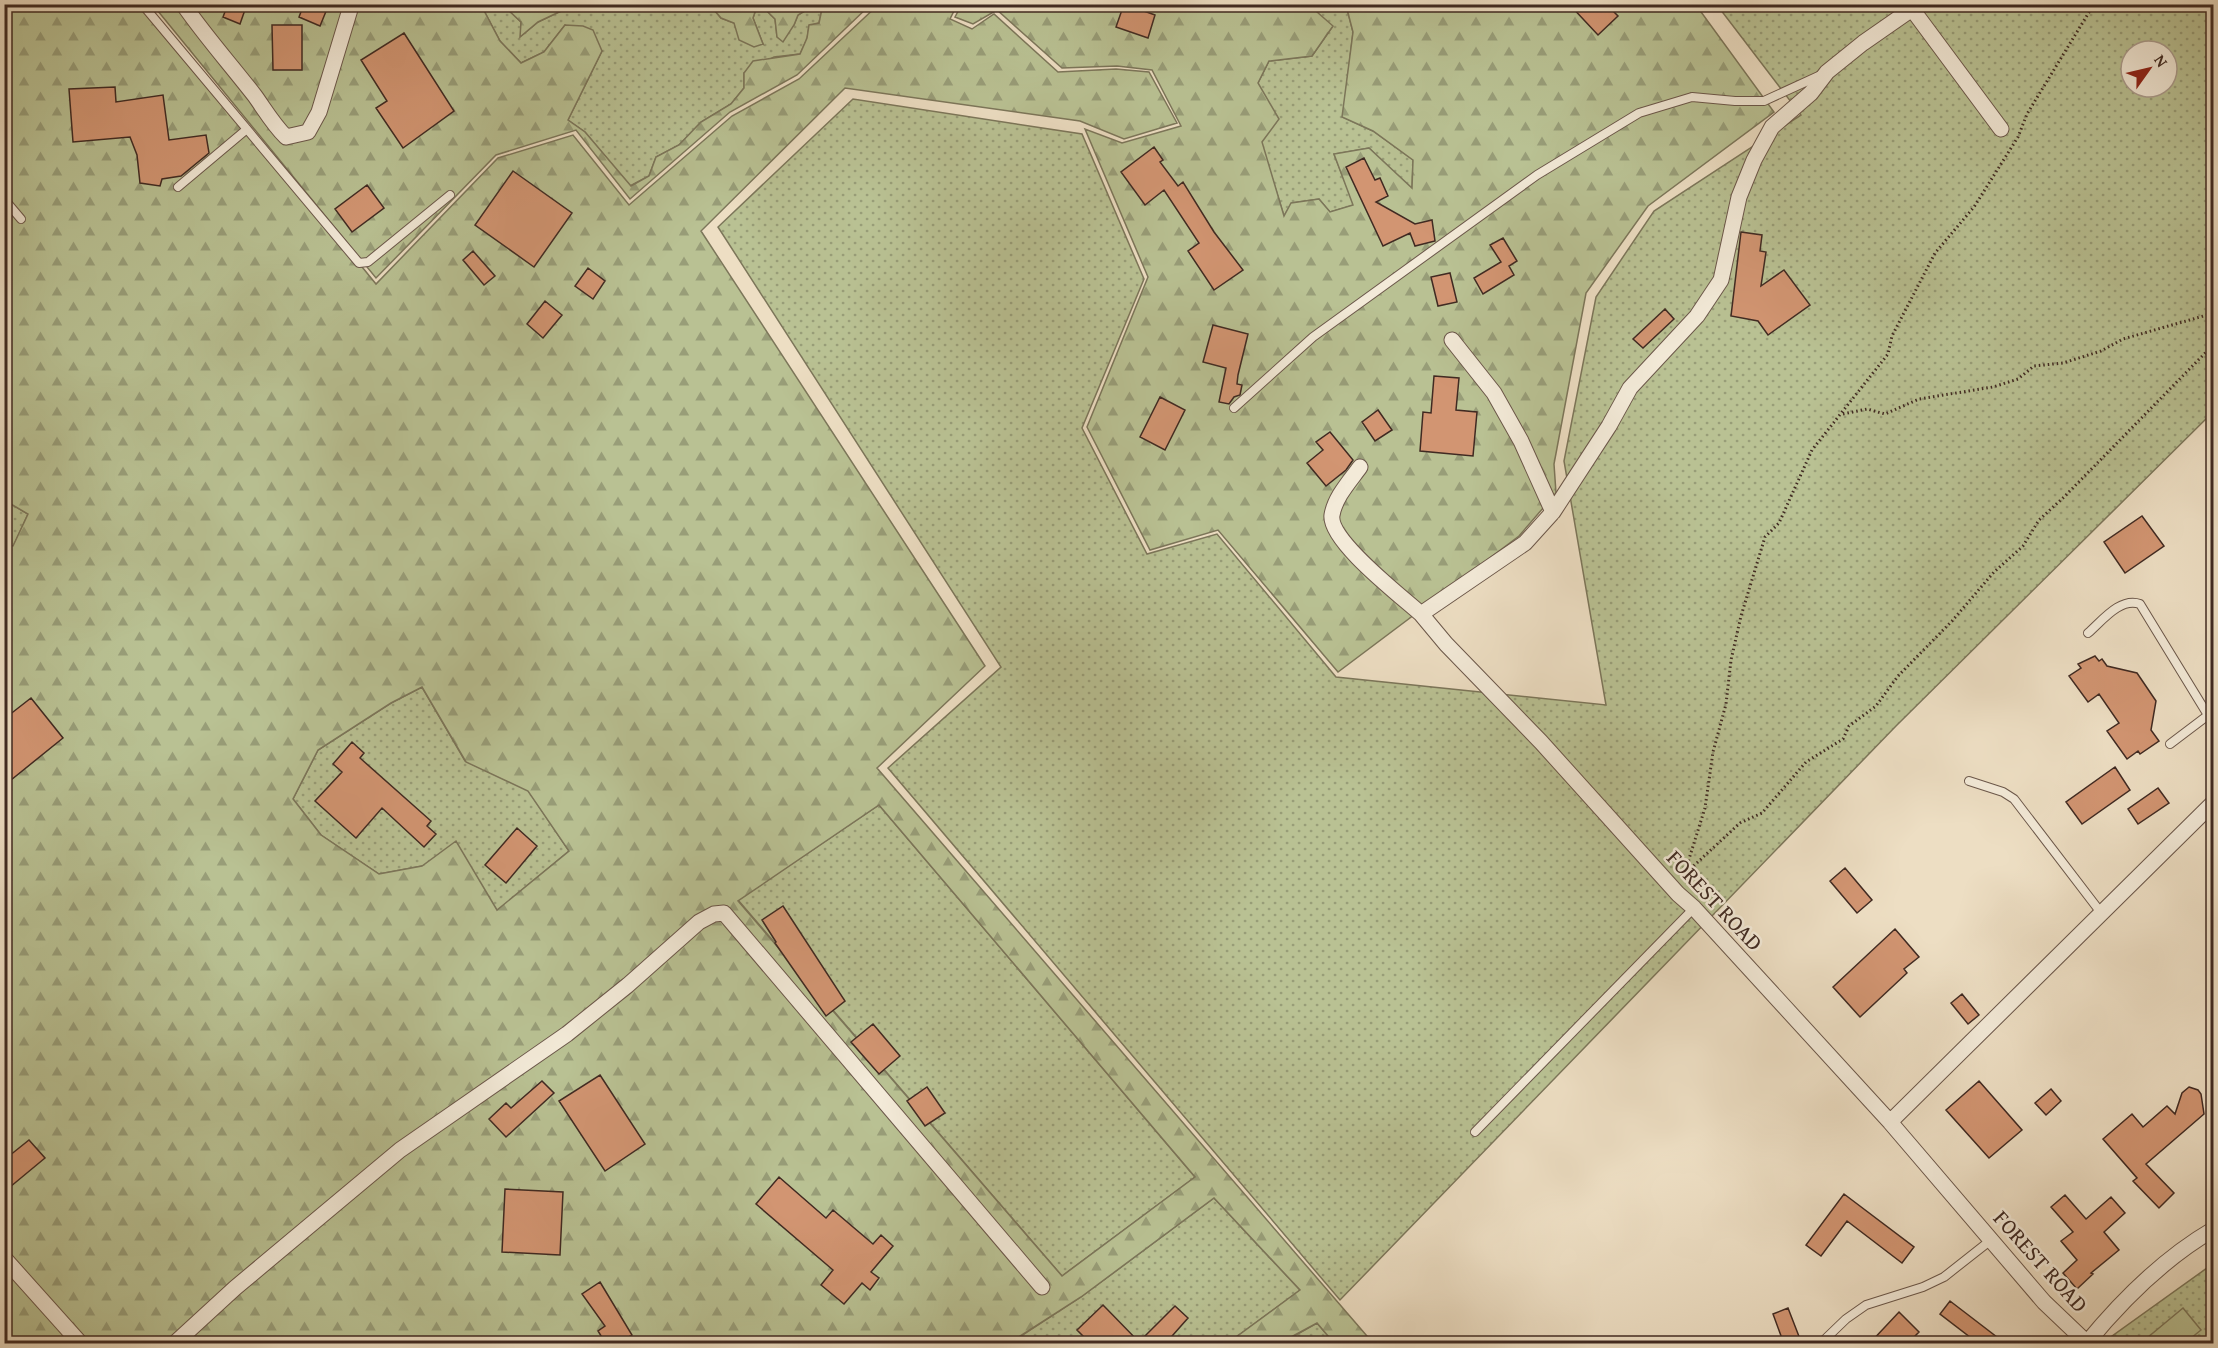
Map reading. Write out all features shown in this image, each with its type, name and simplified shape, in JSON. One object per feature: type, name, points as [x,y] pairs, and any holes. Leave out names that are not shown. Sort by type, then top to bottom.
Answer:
[{"type":"street","points":[[183,4],[208,41],[255,97],[274,126],[286,137],[308,132],[319,112],[351,6]]},
{"type":"street","points":[[1420,614],[1525,543],[1553,512],[1609,426],[1630,388],[1697,316],[1721,280],[1739,196],[1754,160],[1772,127],[1811,93],[1827,72],[1863,43],[1915,7],[2001,129]]},
{"type":"street","points":[[1452,340],[1494,393],[1521,441],[1553,512]]},
{"type":"street","name":"FOREST ROAD","points":[[1360,467],[1339,496],[1332,513],[1332,525],[1356,557],[1420,614],[1541,742],[1678,894],[1694,908],[1890,1122],[2044,1302],[2086,1343]]},
{"type":"street","points":[[1890,1122],[2210,809]]},
{"type":"street","points":[[174,1344],[235,1288],[400,1150],[567,1034],[628,985],[699,922],[714,914],[724,913],[1042,1287]]},
{"type":"street","points":[[2086,1343],[2132,1292],[2165,1263],[2214,1229]]},
{"type":"street","points":[[4,1258],[81,1344]]},
{"type":"lane","points":[[142,4],[358,263],[368,262],[450,195]]},
{"type":"lane","points":[[1234,408],[1313,337],[1537,175],[1640,113],[1692,97],[1735,101],[1764,100],[1827,72]]},
{"type":"lane","points":[[178,187],[247,129]]},
{"type":"lane","points":[[4,199],[21,219]]},
{"type":"lane","points":[[2088,633],[2120,605],[2132,601],[2140,604],[2214,725]]},
{"type":"lane","points":[[2170,744],[2207,716]]},
{"type":"lane","points":[[1969,781],[2003,792],[2014,800],[2102,914]]},
{"type":"lane","points":[[1475,1132],[1694,908]]},
{"type":"lane","points":[[1820,1344],[1846,1319],[1866,1305],[1923,1287],[1944,1277],[1991,1240]]},
{"type":"path","points":[[1678,894],[1705,808],[1713,752],[1726,704],[1731,660],[1741,616],[1765,537],[1779,523],[1812,450],[1888,354],[1892,336],[1935,253],[1974,207],[2006,158],[2019,137],[2027,114],[2094,4]]},
{"type":"path","points":[[1841,414],[1867,409],[1885,414],[1919,399],[1993,387],[2018,379],[2034,366],[2063,363],[2101,351],[2123,339],[2214,313]]},
{"type":"path","points":[[1685,873],[1740,824],[1762,813],[1806,762],[1843,739],[1849,726],[1876,706],[1899,676],[1952,621],[1994,572],[2023,546],[2038,520],[2064,497],[2214,344]]},
{"type":"green space","points":[[962,4],[1309,5],[1333,26],[1312,56],[1269,61],[1258,83],[1279,119],[1262,142],[1284,216],[1291,203],[1319,199],[1330,212],[1353,205],[1334,154],[1369,148],[1412,188],[1413,160],[1373,131],[1342,117],[1353,32],[1346,5],[1696,5],[1774,112],[1648,206],[1586,293],[1554,464],[1556,493],[1519,536],[1338,672],[1218,530],[1150,550],[1087,427],[1148,277],[1085,129],[1122,143],[1181,126],[1152,70],[1117,66],[1062,68],[997,10],[973,24],[955,17]]},
{"type":"green space","points":[[5,5],[148,5],[376,284],[498,158],[573,135],[629,205],[732,116],[799,79],[878,5],[957,5],[950,19],[972,29],[994,14],[1058,72],[1116,69],[1149,72],[1177,123],[1124,139],[1080,121],[845,88],[701,231],[985,666],[877,768],[1373,1343],[1334,1343],[1317,1323],[1280,1343],[1228,1343],[1300,1290],[1214,1198],[1081,1297],[1009,1343],[5,1344],[4,544],[13,546],[28,514],[4,500]],"holes":[[[422,687],[466,762],[528,791],[569,851],[497,910],[456,841],[422,866],[379,874],[321,835],[293,799],[318,750],[391,703]],[[879,805],[1195,1177],[1062,1276],[738,901]]]},
{"type":"green space","points":[[153,5],[481,5],[500,41],[521,63],[544,52],[565,25],[583,26],[593,30],[602,51],[568,120],[585,132],[631,186],[649,176],[656,157],[679,145],[701,122],[731,104],[744,88],[744,73],[753,61],[800,54],[807,38],[809,25],[819,23],[822,9],[811,7],[798,15],[783,42],[777,37],[775,19],[763,7],[756,9],[753,18],[763,44],[754,47],[739,40],[734,23],[721,18],[710,5],[870,5],[797,75],[730,112],[630,199],[576,130],[496,155],[376,278]]},
{"type":"green space","points":[[481,5],[503,5],[521,22],[521,36],[538,22],[573,5],[710,5],[721,18],[734,23],[763,44],[753,18],[756,9],[763,7],[775,19],[777,36],[794,25],[798,15],[811,7],[822,9],[819,23],[809,26],[807,39],[800,54],[774,57],[744,73],[744,88],[731,104],[701,122],[679,145],[656,157],[649,176],[630,186],[585,132],[568,120],[602,51],[565,25],[544,52],[521,63],[500,41]]},
{"type":"green space","points":[[503,5],[574,5],[538,22],[520,37],[521,22]]},
{"type":"green space","points":[[1309,5],[1346,5],[1353,32],[1343,117],[1373,131],[1413,160],[1412,189],[1369,148],[1334,154],[1354,205],[1330,212],[1319,199],[1292,203],[1284,216],[1261,142],[1258,83],[1269,61],[1312,56],[1332,27]]},
{"type":"green space","points":[[1717,5],[2213,5],[2213,412],[1896,726],[1340,1300],[888,768],[1001,667],[718,227],[853,99],[1082,134],[1144,279],[1082,428],[1147,554],[1217,534],[1336,677],[1606,705],[1564,461],[1596,297],[1654,211],[1801,115]]},
{"type":"green space","points":[[4,500],[28,514],[13,547],[5,544]]},
{"type":"green space","points":[[422,687],[465,761],[528,790],[569,851],[497,911],[422,866],[379,874],[321,835],[293,799],[318,750],[391,703]]},
{"type":"green space","points":[[879,805],[1195,1177],[1062,1276],[738,900]]},
{"type":"green space","points":[[1214,1198],[1300,1290],[1228,1343],[1009,1344],[1081,1297]]},
{"type":"green space","points":[[2213,1266],[2213,1343],[2101,1344],[2207,1268]]},
{"type":"green space","points":[[2183,1308],[2201,1330],[2185,1343],[2141,1343]]},
{"type":"green space","points":[[1317,1323],[1334,1343],[1280,1344]]},
{"type":"building","points":[[228,4],[247,4],[240,24],[223,17]]},
{"type":"building","points":[[304,4],[329,4],[320,26],[299,17]]},
{"type":"building","points":[[1124,4],[1138,4],[1146,7],[1144,11],[1155,15],[1148,38],[1116,27]]},
{"type":"building","points":[[1569,4],[1622,4],[1614,12],[1618,16],[1598,35]]},
{"type":"building","points":[[272,25],[302,25],[302,70],[273,70]]},
{"type":"building","points":[[404,33],[454,111],[403,148],[376,108],[387,101],[361,60]]},
{"type":"building","points":[[115,87],[116,102],[163,95],[169,140],[206,135],[209,153],[181,176],[162,179],[160,186],[140,183],[137,155],[130,137],[73,142],[69,89]]},
{"type":"building","points":[[1154,147],[1163,160],[1160,162],[1178,186],[1183,182],[1214,232],[1243,270],[1214,290],[1188,251],[1199,243],[1164,190],[1145,205],[1121,172]]},
{"type":"building","points":[[1364,158],[1375,180],[1380,178],[1388,196],[1376,202],[1415,224],[1432,220],[1435,241],[1415,246],[1410,233],[1383,246],[1346,167]]},
{"type":"building","points":[[513,171],[572,213],[534,267],[475,225]]},
{"type":"building","points":[[367,185],[384,208],[352,232],[335,209]]},
{"type":"building","points":[[1741,232],[1762,235],[1760,251],[1766,252],[1761,286],[1784,270],[1810,305],[1768,335],[1758,321],[1731,316]]},
{"type":"building","points":[[1503,238],[1517,261],[1509,266],[1514,275],[1483,294],[1474,278],[1501,262],[1490,245]]},
{"type":"building","points":[[473,251],[495,276],[484,285],[463,260]]},
{"type":"building","points":[[588,268],[605,281],[593,299],[575,286]]},
{"type":"building","points":[[1450,273],[1457,302],[1438,306],[1431,277]]},
{"type":"building","points":[[545,301],[562,315],[543,338],[527,324]]},
{"type":"building","points":[[1665,309],[1674,319],[1643,348],[1633,339]]},
{"type":"building","points":[[1213,325],[1248,334],[1238,375],[1237,384],[1242,385],[1240,395],[1234,397],[1229,404],[1219,402],[1226,368],[1203,362]]},
{"type":"building","points":[[1434,376],[1459,378],[1456,410],[1477,412],[1473,456],[1420,451],[1423,412],[1431,413]]},
{"type":"building","points":[[1160,397],[1185,410],[1165,450],[1140,437]]},
{"type":"building","points":[[1378,410],[1392,430],[1375,441],[1362,422]]},
{"type":"building","points":[[1330,432],[1353,460],[1346,470],[1326,486],[1307,463],[1323,450],[1316,442]]},
{"type":"building","points":[[2142,516],[2164,546],[2125,573],[2104,542]]},
{"type":"building","points":[[2095,656],[2099,661],[2102,659],[2107,666],[2137,673],[2156,701],[2151,730],[2159,741],[2140,754],[2138,751],[2127,759],[2107,731],[2119,723],[2099,694],[2088,702],[2069,676],[2081,668],[2078,664]]},
{"type":"building","points":[[31,698],[63,738],[11,780],[4,771],[4,719]]},
{"type":"building","points":[[352,742],[364,753],[360,758],[431,821],[427,826],[436,834],[424,847],[382,808],[356,838],[315,801],[342,772],[333,764]]},
{"type":"building","points":[[2115,767],[2130,790],[2082,824],[2066,802]]},
{"type":"building","points":[[2158,788],[2169,803],[2138,824],[2128,809]]},
{"type":"building","points":[[517,828],[537,846],[506,883],[485,865]]},
{"type":"building","points":[[1845,868],[1872,900],[1857,913],[1830,881]]},
{"type":"building","points":[[783,906],[845,1001],[826,1016],[775,943],[762,920]]},
{"type":"building","points":[[1895,929],[1919,957],[1904,969],[1907,973],[1860,1017],[1833,987]]},
{"type":"building","points":[[1962,994],[1979,1015],[1968,1024],[1951,1003]]},
{"type":"building","points":[[873,1024],[900,1056],[879,1074],[851,1042]]},
{"type":"building","points":[[600,1075],[645,1144],[605,1171],[559,1101]]},
{"type":"building","points":[[542,1081],[554,1093],[506,1137],[489,1119],[506,1103],[511,1108]]},
{"type":"building","points":[[1979,1081],[2022,1130],[1989,1158],[1946,1110]]},
{"type":"building","points":[[927,1087],[945,1113],[925,1126],[907,1101]]},
{"type":"building","points":[[2189,1087],[2198,1090],[2201,1094],[2204,1114],[2146,1164],[2174,1193],[2159,1208],[2133,1181],[2137,1178],[2103,1139],[2132,1114],[2143,1127],[2167,1106],[2175,1114],[2182,1093]]},
{"type":"building","points":[[2051,1089],[2061,1101],[2046,1115],[2035,1103]]},
{"type":"building","points":[[29,1140],[45,1158],[4,1192],[4,1160]]},
{"type":"building","points":[[779,1177],[826,1218],[833,1210],[873,1244],[881,1235],[893,1246],[871,1272],[879,1278],[870,1290],[862,1283],[844,1304],[821,1285],[833,1270],[756,1204]]},
{"type":"building","points":[[505,1189],[563,1192],[560,1255],[502,1252]]},
{"type":"building","points":[[1844,1194],[1914,1247],[1902,1263],[1847,1221],[1821,1256],[1806,1245]]},
{"type":"building","points":[[2065,1195],[2086,1219],[2111,1197],[2125,1213],[2104,1232],[2119,1250],[2091,1273],[2093,1274],[2077,1289],[2063,1273],[2077,1260],[2061,1241],[2073,1232],[2051,1207]]},
{"type":"building","points":[[600,1282],[632,1335],[618,1344],[606,1344],[598,1331],[605,1326],[582,1294]]},
{"type":"building","points":[[1950,1301],[2006,1344],[1979,1344],[1940,1314]]},
{"type":"building","points":[[1103,1305],[1139,1342],[1175,1306],[1188,1318],[1165,1344],[1091,1344],[1077,1330]]},
{"type":"building","points":[[1788,1308],[1800,1339],[1784,1344],[1773,1314]]},
{"type":"building","points":[[1899,1312],[1919,1332],[1907,1344],[1869,1344]]}]
